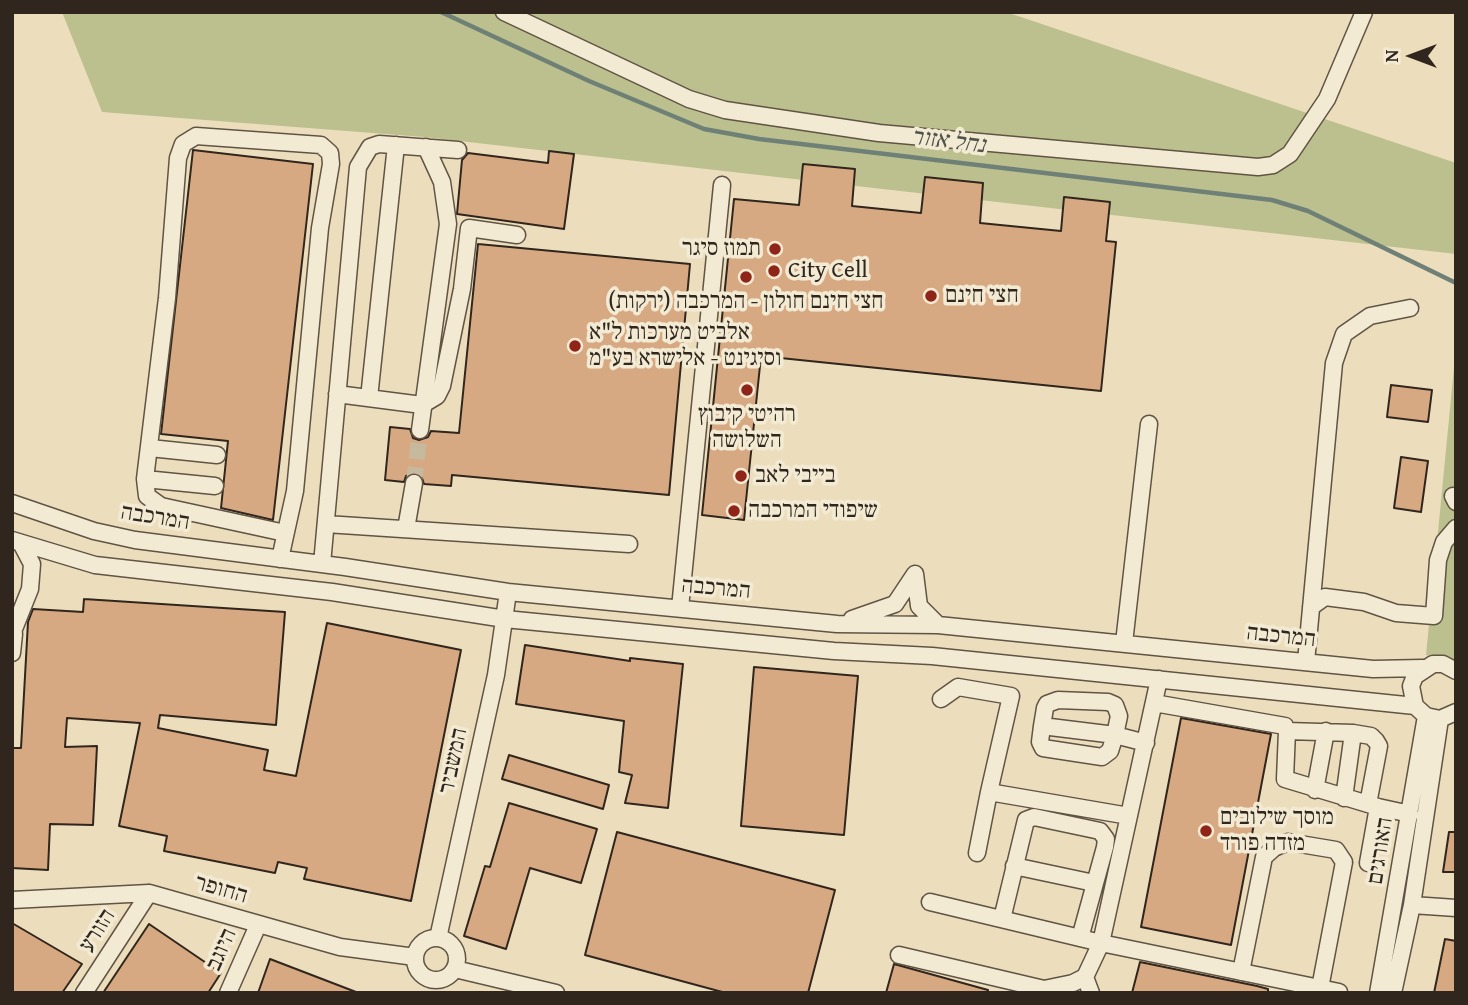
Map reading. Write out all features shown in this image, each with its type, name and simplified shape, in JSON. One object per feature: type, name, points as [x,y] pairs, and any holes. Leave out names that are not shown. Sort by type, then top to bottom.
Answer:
[{"type":"street","points":[[505,12],[667,89],[725,110],[879,133],[1258,167],[1273,165],[1290,154],[1327,99],[1364,12]]},
{"type":"street","points":[[280,559],[295,491],[320,228],[331,164],[330,153],[321,145],[196,135],[183,144],[178,158],[167,298],[145,479],[147,496],[161,506],[285,533]]},
{"type":"street","points":[[369,398],[396,145]]},
{"type":"street","points":[[322,564],[358,167],[370,147],[396,145],[458,150]]},
{"type":"street","points":[[419,430],[449,224],[442,182],[426,147]]},
{"type":"street","points":[[680,608],[723,185]]},
{"type":"street","points":[[449,224],[517,235]]},
{"type":"street","points":[[337,394],[422,405],[437,396],[442,386],[461,289],[469,228]]},
{"type":"street","points":[[1306,662],[1334,363],[1344,334],[1370,316],[1410,308]]},
{"type":"street","points":[[1124,643],[1149,424]]},
{"type":"street","points":[[150,448],[217,455]]},
{"type":"street","points":[[145,479],[215,486]]},
{"type":"street","points":[[406,529],[414,483]]},
{"type":"street","name":"המרכבה","points":[[12,503],[93,531],[124,538],[508,592],[836,624],[939,625],[1373,669],[1423,668],[1443,664],[1456,671]]},
{"type":"street","points":[[326,524],[628,544]]},
{"type":"street","points":[[1311,607],[1325,597],[1364,602],[1396,613],[1434,616],[1438,560],[1444,542],[1456,528]]},
{"type":"street","points":[[17,542],[95,565],[332,592],[505,619],[1159,679],[1427,714],[1456,712]]},
{"type":"street","points":[[12,653],[13,634],[30,589],[32,564],[17,542]]},
{"type":"street","points":[[836,624],[895,604],[915,574],[919,606],[939,625]]},
{"type":"street","name":"המשביר","points":[[438,938],[496,675],[508,592]]},
{"type":"street","points":[[1423,668],[1411,686],[1427,714]]},
{"type":"street","points":[[899,955],[1044,991],[1085,977],[1101,943],[1159,679]]},
{"type":"street","points":[[942,699],[958,687],[1011,696],[977,853]]},
{"type":"street","points":[[1052,701],[1108,702],[1115,705],[1119,716],[1115,735],[1110,751],[1102,757],[1049,751],[1040,742],[1045,708],[1052,701]]},
{"type":"street","points":[[1154,703],[1279,723],[1287,731],[1326,731],[1371,736],[1378,746],[1368,863]]},
{"type":"street","name":"האורגים","points":[[1378,993],[1427,714]]},
{"type":"street","name":"האורגים","points":[[1393,993],[1412,905],[1427,714]]},
{"type":"street","points":[[1042,726],[1115,735],[1146,743]]},
{"type":"street","points":[[1287,731],[1285,779],[1343,798],[1410,814]]},
{"type":"street","points":[[1315,790],[1326,731]]},
{"type":"street","points":[[1343,798],[1353,733]]},
{"type":"street","points":[[989,792],[1129,816]]},
{"type":"street","points":[[1002,919],[1024,824],[1029,817],[1100,831],[1106,839],[1080,938]]},
{"type":"street","points":[[1241,972],[1265,857],[1274,848],[1288,842],[1336,850],[1344,862],[1320,988]]},
{"type":"street","points":[[1014,866],[1094,883]]},
{"type":"street","name":"החופר","points":[[12,900],[149,893],[341,947],[415,957]]},
{"type":"street","name":"הזורע","points":[[84,993],[149,893]]},
{"type":"street","points":[[930,902],[1101,943],[1339,992]]},
{"type":"street","points":[[1412,905],[1456,908]]},
{"type":"street","name":"היוגב","points":[[228,993],[258,925]]},
{"type":"street","points":[[438,938],[454,949],[457,962],[444,979],[427,986],[418,971],[415,957],[426,941],[438,938]]},
{"type":"street","points":[[454,969],[556,993]]},
{"type":"street","points":[[1085,977],[1091,993]]},
{"type":"green space","points":[[62,12],[1006,12],[1456,163],[1456,254],[424,137],[102,112]]},
{"type":"green space","points":[[1456,347],[1456,662],[1426,655]]},
{"type":"building","points":[[193,150],[313,164],[273,520],[221,508],[228,441],[161,434]]},
{"type":"building","points":[[549,151],[574,154],[564,229],[457,214],[462,160],[468,153],[548,163]]},
{"type":"building","points":[[803,164],[855,169],[852,206],[921,213],[925,177],[983,183],[980,223],[1061,231],[1064,197],[1110,202],[1106,241],[1116,242],[1101,391],[761,356],[744,520],[702,515],[734,199],[799,205]]},
{"type":"building","name":"אלביט מערכות ל\"א וסיגינט - אלישרא בע\"מ","points":[[478,244],[690,264],[669,495],[452,475],[451,486],[424,484],[421,475],[415,473],[406,476],[404,482],[385,480],[390,427],[410,429],[413,438],[419,440],[428,437],[431,431],[459,433]]},
{"type":"building","points":[[1391,385],[1432,390],[1428,422],[1387,417]]},
{"type":"building","points":[[1401,457],[1428,461],[1421,512],[1394,508]]},
{"type":"building","points":[[84,599],[285,612],[276,725],[160,715],[158,728],[268,750],[264,770],[296,776],[327,623],[461,650],[411,901],[304,879],[307,868],[278,862],[275,873],[164,851],[167,836],[119,826],[140,723],[67,718],[65,747],[97,746],[93,825],[50,824],[48,870],[12,868],[12,748],[21,748],[28,622],[33,609],[83,612]]},
{"type":"building","points":[[525,645],[630,661],[630,658],[683,664],[668,808],[625,803],[632,775],[619,772],[624,721],[516,704]]},
{"type":"building","points":[[754,667],[858,676],[844,835],[741,826]]},
{"type":"building","name":"מוסך שילובים מזדה פורד","points":[[1181,718],[1271,734],[1231,945],[1141,927]]},
{"type":"building","points":[[509,755],[609,785],[603,809],[502,779]]},
{"type":"building","points":[[509,803],[597,829],[581,883],[530,868],[506,949],[464,936],[485,866],[490,867]]},
{"type":"building","points":[[617,832],[835,890],[808,993],[726,993],[585,955]]},
{"type":"building","points":[[1449,832],[1456,832],[1456,872],[1443,872]]},
{"type":"building","points":[[12,923],[82,964],[62,993],[12,993]]},
{"type":"building","points":[[149,924],[221,973],[208,993],[103,993]]},
{"type":"building","points":[[1445,939],[1456,941],[1456,993],[1434,993]]},
{"type":"building","points":[[270,959],[356,992],[258,993]]},
{"type":"building","points":[[1140,962],[1257,986],[1268,989],[1268,993],[1132,993]]},
{"type":"building","points":[[894,964],[988,990],[988,993],[886,993]]},
{"type":"waterway","name":"נחל אזור","points":[[441,12],[589,81],[704,129],[759,139],[1272,200],[1308,211],[1456,283]]},
{"type":"tunnel","points":[[414,483],[420,430]]},
{"type":"place","name":"תמוז סיגר","points":[[775,249]]},
{"type":"place","name":"City Cell","points":[[774,271]]},
{"type":"place","name":"חצי חינם חולון - המרכבה (ירקות)","points":[[746,277]]},
{"type":"place","name":"חצי חינם","points":[[931,296]]},
{"type":"place","name":"אלביט מערכות ל\"א וסיגינט - אלישרא בע\"מ","points":[[575,346]]},
{"type":"place","name":"רהיטי קיבוץ השלושה","points":[[747,390]]},
{"type":"place","name":"בייבי לאב","points":[[741,476]]},
{"type":"place","name":"שיפודי המרכבה","points":[[734,511]]},
{"type":"place","name":"מוסך שילובים מזדה פורד","points":[[1206,831]]}]
